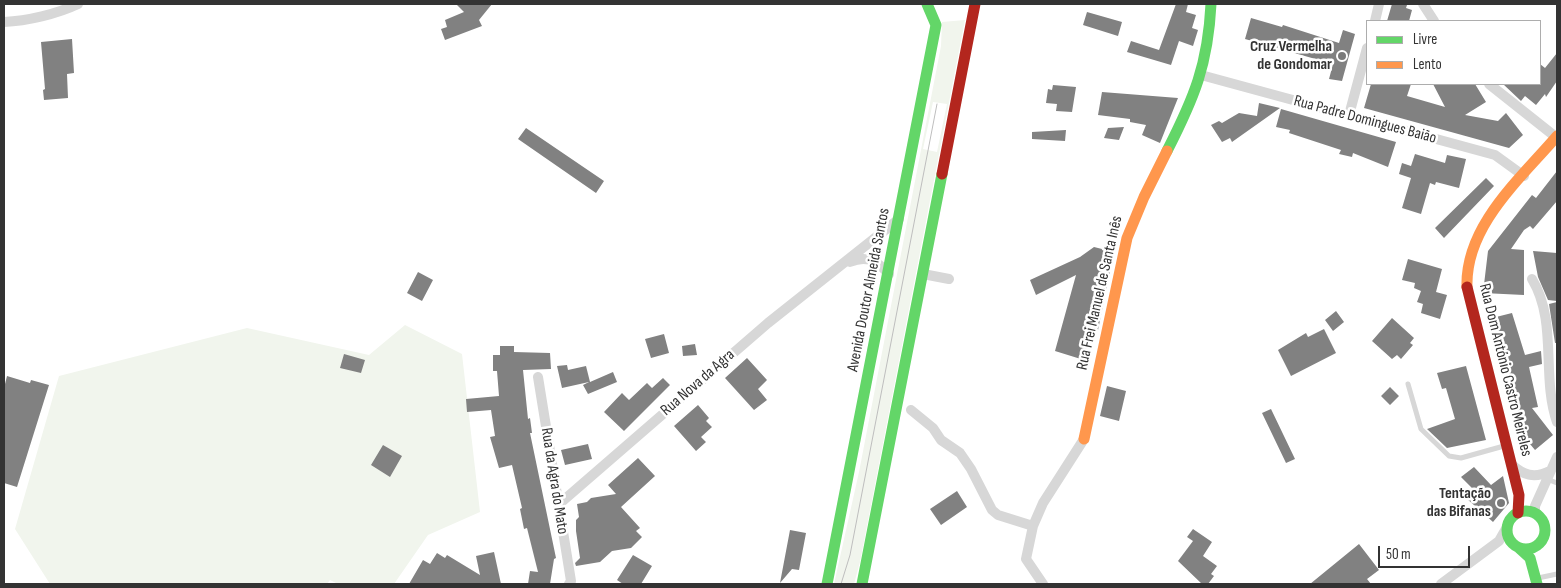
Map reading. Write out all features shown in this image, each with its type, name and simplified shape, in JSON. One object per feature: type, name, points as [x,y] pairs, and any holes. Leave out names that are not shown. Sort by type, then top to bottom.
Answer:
[{"type":"main road","name":"Avenida Doutor Almeida Santos","points":[[827,584],[834,557],[936,25],[927,4]]},
{"type":"main road","points":[[862,584],[975,4]]},
{"type":"main road","name":"Rua Frei Manuel de Santa Inês","points":[[1084,439],[1126,238],[1138,206],[1171,142],[1201,75],[1208,45],[1212,4]]},
{"type":"main road","name":"Rua Dom António Castro Meireles","points":[[1527,512],[1519,495],[1467,295],[1466,272],[1478,233],[1557,137]]},
{"type":"main road","points":[[1533,564],[1538,545],[1545,534],[1545,528],[1540,517],[1527,512],[1509,521],[1507,527],[1510,539],[1530,558],[1536,581]]},
{"type":"main road","points":[[1516,546],[1526,549],[1538,545]]},
{"type":"street","points":[[4,22],[16,22],[78,4]]},
{"type":"street","points":[[1374,20],[1379,4]]},
{"type":"street","points":[[1423,4],[1433,20]]},
{"type":"street","points":[[1349,115],[1366,52]]},
{"type":"street","name":"Rua Padre Domingues Baião","points":[[1201,75],[1496,155],[1524,176]]},
{"type":"street","points":[[1490,85],[1557,137]]},
{"type":"street","name":"Rua Nova da Agra","points":[[558,505],[768,323],[899,219]]},
{"type":"street","name":"Rua Nova da Agra","points":[[842,265],[861,257],[874,260],[889,274]]},
{"type":"street","points":[[923,274],[949,279]]},
{"type":"street","points":[[1532,279],[1538,290],[1549,339],[1550,390],[1557,422]]},
{"type":"street","name":"Rua da Agra do Mato","points":[[538,376],[571,581],[569,584]]},
{"type":"street","points":[[911,410],[933,428],[941,440],[960,453],[971,469],[992,510],[998,515],[1033,526]]},
{"type":"street","name":"Rua Frei Manuel de Santa Inês","points":[[1043,584],[1026,559],[1033,526],[1043,503],[1084,439]]},
{"type":"street","points":[[1527,512],[1536,506],[1557,458]]},
{"type":"street","points":[[1511,464],[1524,474],[1532,476],[1548,475]]},
{"type":"street","points":[[1441,584],[1495,545],[1503,536],[1507,527]]},
{"type":"street","points":[[1495,545],[1508,542],[1516,546]]},
{"type":"lane","points":[[1408,384],[1421,429],[1449,456],[1461,458],[1506,445]]},
{"type":"lane","points":[[1548,475],[1557,484]]},
{"type":"lane","points":[[1536,581],[1557,574]]},
{"type":"shaded area","points":[[965,20],[860,562],[854,584],[834,584],[859,472],[941,46],[942,22]],"holes":[[[933,102],[947,104],[937,152],[923,149]]]},
{"type":"shaded area","points":[[405,325],[462,354],[480,512],[428,535],[394,584],[338,584],[330,580],[327,584],[50,584],[15,529],[59,376],[247,328],[369,355]]},
{"type":"building","points":[[456,4],[492,4],[479,20],[482,26],[445,40],[441,29],[447,27],[445,20],[464,12]]},
{"type":"building","points":[[1176,4],[1188,4],[1186,12],[1196,15],[1192,28],[1198,30],[1193,46],[1179,41],[1171,65],[1127,52],[1131,41],[1159,50]]},
{"type":"building","points":[[1392,4],[1407,5],[1406,8],[1412,10],[1409,20],[1387,20]]},
{"type":"building","points":[[1087,12],[1122,22],[1118,36],[1083,25]]},
{"type":"building","points":[[1251,18],[1282,27],[1283,25],[1339,43],[1343,30],[1355,34],[1342,81],[1329,79],[1333,64],[1245,39]]},
{"type":"building","points":[[72,39],[74,73],[67,74],[68,98],[44,100],[43,90],[45,89],[41,42]]},
{"type":"building","points":[[1557,53],[1557,81],[1546,97],[1545,94],[1536,105],[1525,96],[1521,101],[1504,85],[1541,85],[1541,65],[1545,68]]},
{"type":"building","points":[[1053,85],[1076,87],[1072,112],[1056,111],[1057,104],[1046,103],[1048,89],[1052,90]]},
{"type":"building","points":[[1371,85],[1411,85],[1407,96],[1445,107],[1434,85],[1476,85],[1486,102],[1465,115],[1498,121],[1506,113],[1523,135],[1509,148],[1364,108]]},
{"type":"building","points":[[1102,92],[1178,98],[1160,143],[1142,135],[1146,125],[1130,122],[1130,119],[1098,115]]},
{"type":"building","points":[[1259,103],[1280,108],[1232,142],[1230,138],[1222,142],[1211,125],[1219,121],[1222,123],[1239,113],[1257,116]]},
{"type":"building","points":[[1281,109],[1396,142],[1388,167],[1353,153],[1352,157],[1339,154],[1341,150],[1289,133],[1290,130],[1276,127]]},
{"type":"building","points":[[1124,127],[1119,140],[1104,138],[1108,128]]},
{"type":"building","points":[[526,128],[604,181],[596,193],[518,139]]},
{"type":"building","points":[[1066,130],[1065,141],[1032,139],[1032,132]]},
{"type":"building","points":[[1415,154],[1445,163],[1447,155],[1466,159],[1459,188],[1436,182],[1435,185],[1430,183],[1421,214],[1402,208],[1411,178],[1399,174],[1402,163],[1411,166]]},
{"type":"building","points":[[1557,171],[1557,201],[1533,229],[1530,226],[1524,230],[1511,249],[1524,250],[1524,295],[1483,293],[1488,251],[1532,195],[1536,198]]},
{"type":"building","points":[[1486,178],[1494,186],[1444,238],[1435,228]]},
{"type":"building","points":[[1094,247],[1114,252],[1098,330],[1093,328],[1084,360],[1055,351],[1076,275],[1036,295],[1030,280],[1080,257]]},
{"type":"building","points":[[1533,251],[1557,253],[1557,301],[1548,300],[1538,277]]},
{"type":"building","points":[[1408,259],[1442,269],[1436,292],[1447,295],[1440,319],[1421,313],[1423,304],[1417,302],[1421,291],[1414,288],[1415,283],[1402,280]]},
{"type":"building","points":[[418,272],[433,280],[422,301],[407,293]]},
{"type":"building","points":[[1557,302],[1557,343],[1555,343],[1549,304]]},
{"type":"building","points":[[1336,311],[1344,322],[1333,331],[1325,320]]},
{"type":"building","points":[[1512,313],[1525,355],[1541,351],[1542,364],[1529,367],[1538,407],[1532,408],[1553,435],[1535,450],[1530,444],[1522,446],[1502,359],[1499,360],[1488,319]]},
{"type":"building","points":[[1392,318],[1414,338],[1410,343],[1413,345],[1401,359],[1397,355],[1392,359],[1372,341]]},
{"type":"building","points":[[1324,329],[1336,353],[1291,376],[1278,350],[1306,333],[1308,337]]},
{"type":"building","points":[[664,334],[669,353],[651,358],[645,339]]},
{"type":"building","points":[[695,344],[697,355],[683,356],[682,346]]},
{"type":"building","points":[[500,346],[514,346],[514,352],[550,353],[551,369],[523,370],[528,419],[530,418],[532,433],[530,433],[556,558],[554,559],[550,584],[528,584],[530,571],[538,572],[527,528],[524,529],[520,509],[522,508],[512,465],[499,468],[490,437],[495,436],[491,410],[467,412],[466,399],[499,396],[497,371],[493,371],[493,355],[500,355]]},
{"type":"building","points":[[344,354],[365,360],[361,373],[340,368]]},
{"type":"building","points":[[747,358],[767,380],[758,389],[767,400],[754,410],[725,378]]},
{"type":"building","points":[[567,365],[568,370],[586,366],[590,382],[613,372],[617,382],[588,394],[583,385],[589,382],[562,388],[557,366]]},
{"type":"building","points":[[1466,366],[1486,440],[1447,448],[1427,429],[1455,419],[1446,388],[1442,389],[1437,373]]},
{"type":"building","points":[[7,376],[30,383],[31,380],[49,385],[17,487],[4,483],[4,388]]},
{"type":"building","points":[[663,378],[670,385],[624,431],[604,412],[622,393],[629,400],[647,383],[652,388]]},
{"type":"building","points":[[1107,386],[1126,391],[1119,421],[1100,416]]},
{"type":"building","points":[[1390,387],[1399,396],[1390,405],[1381,396]]},
{"type":"building","points":[[698,405],[709,418],[706,421],[712,427],[701,437],[706,442],[696,451],[674,426]]},
{"type":"building","points":[[1271,409],[1295,459],[1286,463],[1262,413]]},
{"type":"building","points":[[588,444],[592,459],[565,465],[561,450]]},
{"type":"building","points":[[383,445],[402,456],[390,477],[371,465]]},
{"type":"building","points":[[638,458],[655,476],[621,507],[640,528],[636,531],[642,537],[631,548],[612,551],[600,562],[576,566],[575,563],[580,558],[576,531],[576,520],[579,517],[577,504],[587,502],[591,498],[616,494],[608,485]]},
{"type":"building","points":[[1474,467],[1491,485],[1503,476],[1509,503],[1493,522],[1466,498],[1474,490],[1461,477]]},
{"type":"building","points":[[957,491],[967,507],[941,525],[930,509]]},
{"type":"building","points":[[1193,529],[1212,542],[1203,556],[1217,566],[1211,574],[1214,576],[1208,584],[1202,584],[1178,561],[1193,541],[1187,537]]},
{"type":"building","points":[[790,530],[806,533],[799,570],[792,569],[780,583]]},
{"type":"building","points":[[1359,544],[1379,570],[1367,579],[1371,584],[1310,584]]},
{"type":"building","points":[[494,552],[501,584],[409,584],[423,560],[430,564],[437,553],[445,558],[447,555],[480,575],[476,556]]},
{"type":"building","points":[[633,555],[652,566],[641,584],[623,584],[617,580]]},
{"type":"tram line","points":[[841,584],[850,555],[937,104]]},
{"type":"traffic: fast","points":[[827,584],[936,25],[927,4]]},
{"type":"traffic: fast","points":[[1167,151],[1185,114],[1198,80],[1207,45],[1211,4]]},
{"type":"traffic: fast","points":[[862,584],[942,174]]},
{"type":"traffic: fast","points":[[1526,511],[1539,517],[1545,530],[1539,543],[1526,549],[1513,543],[1507,530],[1513,517],[1526,511]]},
{"type":"traffic: fast","points":[[1519,548],[1530,558],[1537,584]]},
{"type":"traffic: slow","points":[[1467,287],[1469,265],[1475,244],[1485,224],[1497,205],[1557,136]]},
{"type":"traffic: slow","points":[[1084,439],[1127,238],[1144,197],[1167,151]]},
{"type":"traffic: jam","points":[[942,174],[975,4]]},
{"type":"traffic: jam","points":[[1467,287],[1519,495],[1518,513]]},
{"type":"place","name":"Cruz Vermelha de Gondomar","points":[[1342,56]]},
{"type":"place","name":"Tentação das Bifanas","points":[[1501,503]]}]
